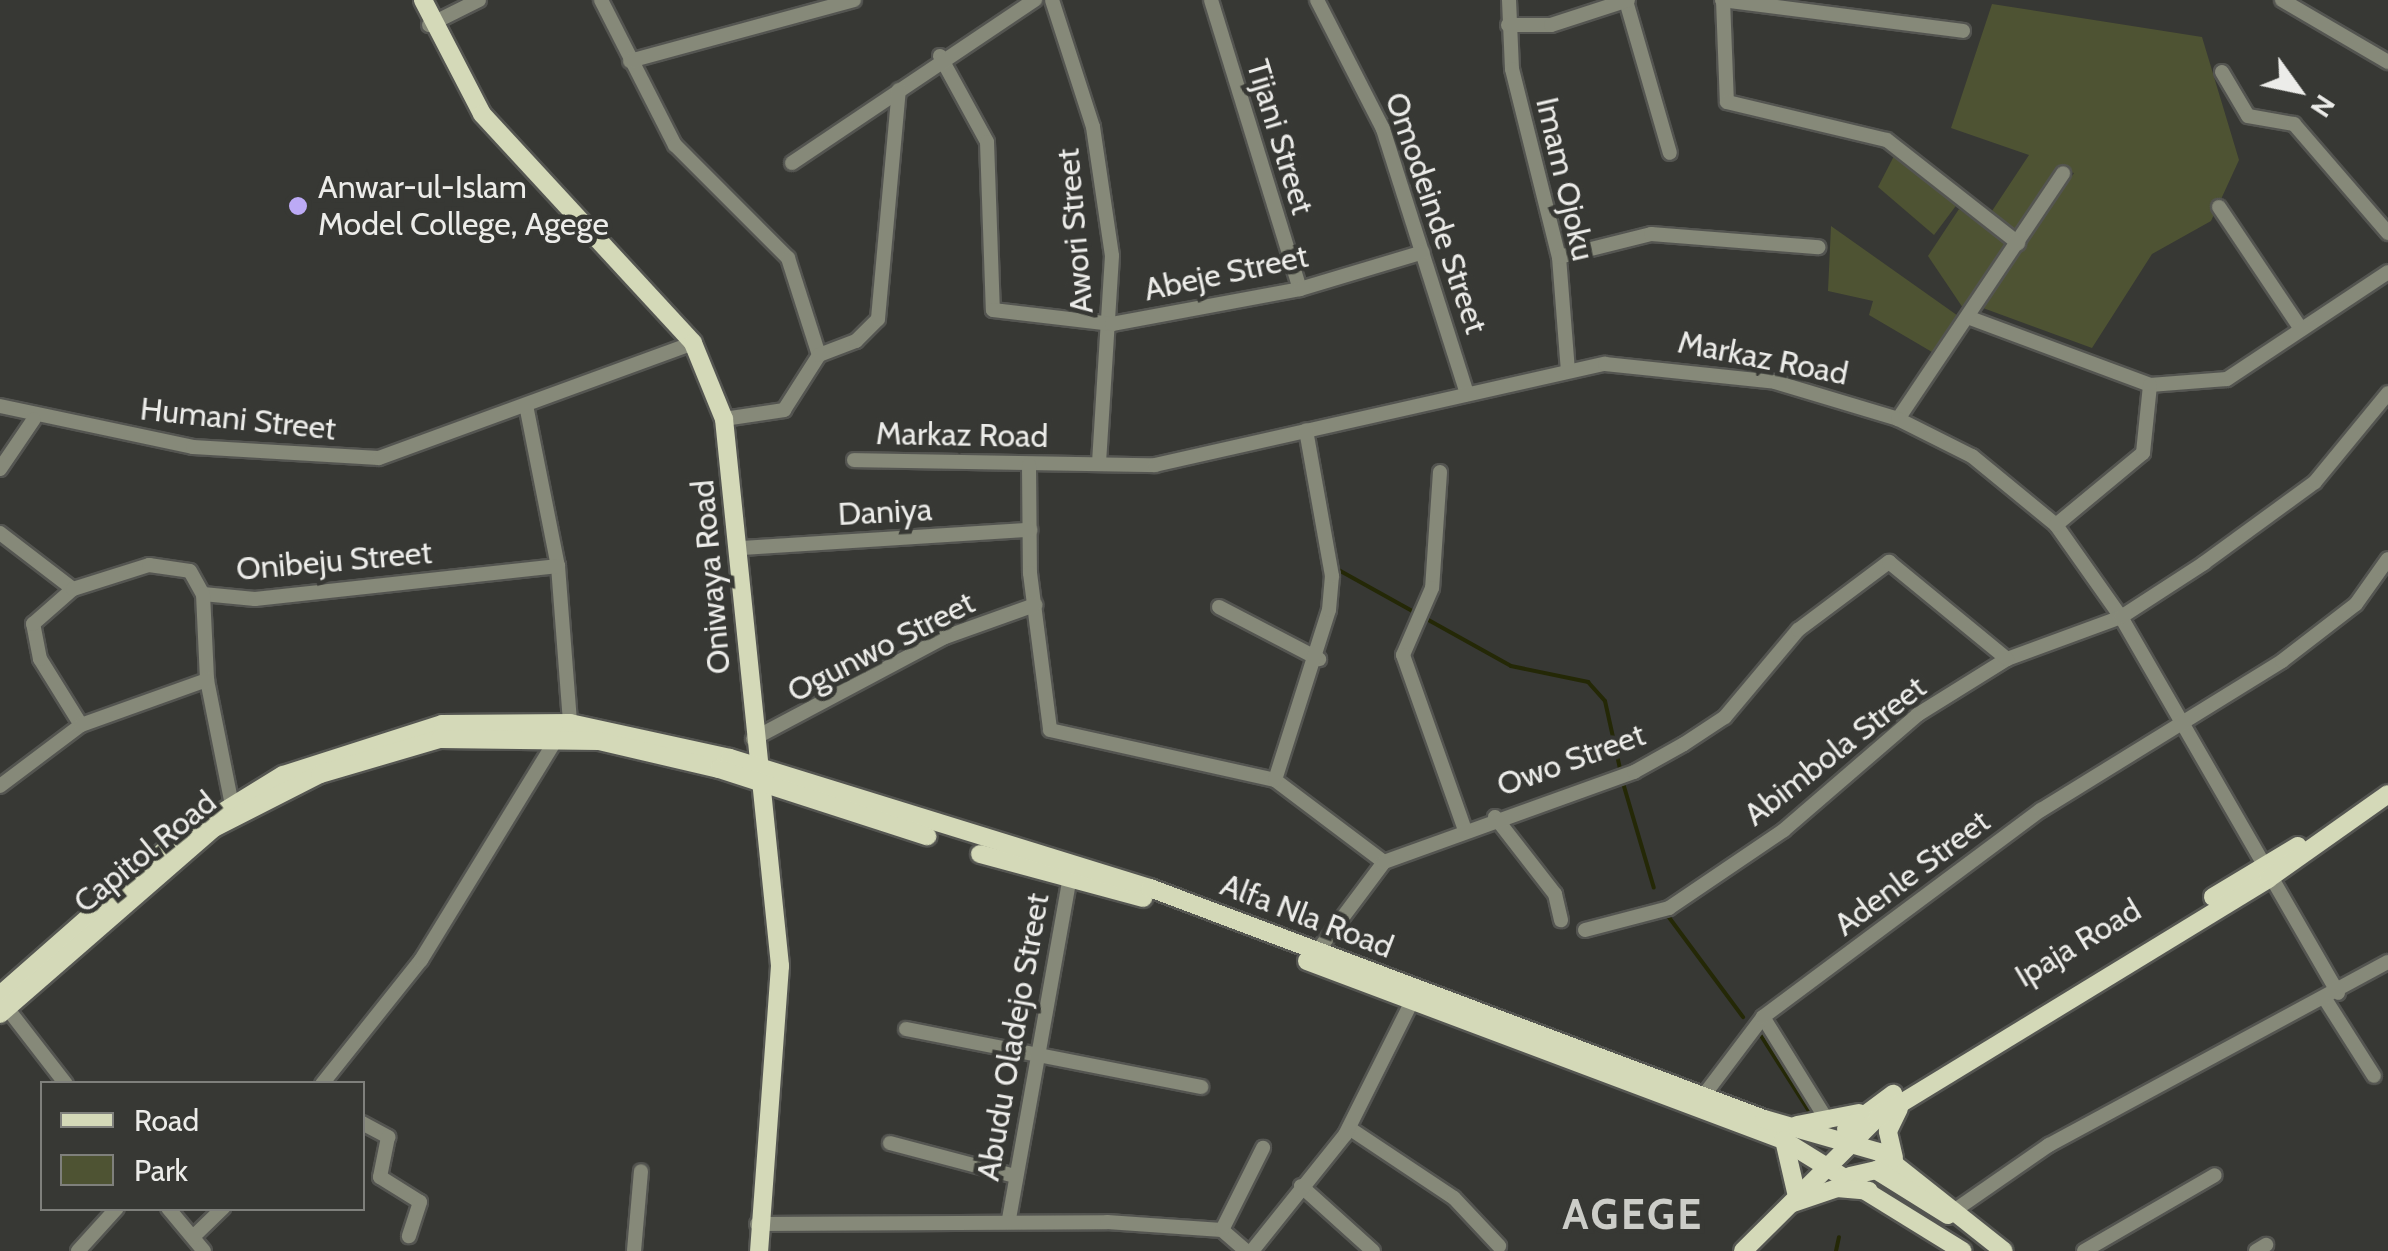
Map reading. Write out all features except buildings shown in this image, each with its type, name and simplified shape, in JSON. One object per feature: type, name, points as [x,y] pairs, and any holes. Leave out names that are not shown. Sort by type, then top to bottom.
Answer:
[{"type":"main road","name":"Oniwaya Road","points":[[423,0],[428,26],[526,167],[693,343],[724,420],[741,548],[753,739],[780,1015],[757,1224],[759,1251]]},
{"type":"main road","name":"Capitol Road","points":[[2,1006],[232,810],[400,732],[488,720],[564,729],[756,774]]},
{"type":"main road","name":"Alfa Nla Road","points":[[756,774],[1071,870],[1699,1099],[1784,1140],[1821,1166],[1882,1193],[1963,1251]]},
{"type":"main road","name":"Ipaja Road","points":[[1743,1251],[1821,1166],[1835,1135],[1869,1109],[2265,874],[2388,781]]},
{"type":"main road","name":"Ipaja Road","points":[[1835,1135],[1916,1091],[2388,794]]},
{"type":"main road","name":"Alfa Nla Road","points":[[1313,957],[1412,1000],[1699,1099],[1835,1135],[1894,1158]]},
{"type":"main road","points":[[1916,1091],[1891,1120],[1894,1158],[1958,1208],[2004,1251]]},
{"type":"main road","points":[[1784,1140],[1796,1192]]},
{"type":"main road","points":[[1850,1176],[1867,1168],[1889,1176],[1990,1251]]},
{"type":"main road","points":[[1776,1214],[1836,1188],[1882,1193]]},
{"type":"street","points":[[428,26],[479,0]]},
{"type":"street","points":[[601,0],[675,145],[788,258],[819,355]]},
{"type":"street","points":[[630,60],[854,0]]},
{"type":"street","points":[[792,163],[899,90],[940,56],[1034,0]]},
{"type":"street","name":"Awori Street","points":[[1052,0],[1092,128],[1112,324],[1099,463]]},
{"type":"street","name":"Tijani Street","points":[[1210,0],[1300,289]]},
{"type":"street","name":"Omodeinde Street","points":[[1317,0],[1383,129],[1467,394]]},
{"type":"street","name":"Imam Ojoku","points":[[1510,0],[1508,25],[1559,257],[1568,370]]},
{"type":"street","points":[[1508,25],[1550,25],[1627,0],[1670,153]]},
{"type":"street","points":[[1962,31],[1722,0],[1727,102],[1888,140],[2018,243]]},
{"type":"street","points":[[2282,0],[2388,62]]},
{"type":"street","name":"Abeje Street","points":[[940,56],[987,142],[993,310],[1112,324],[1300,289],[1423,252]]},
{"type":"street","points":[[2222,72],[2248,116],[2294,124],[2388,234]]},
{"type":"street","points":[[724,420],[784,410],[819,355],[869,331],[883,305],[899,90]]},
{"type":"street","points":[[1898,419],[1970,318],[2063,174]]},
{"type":"street","points":[[2219,208],[2299,326]]},
{"type":"street","points":[[1559,257],[1652,234],[1818,247]]},
{"type":"street","points":[[1970,318],[2150,385],[2246,372],[2299,326],[2388,272]]},
{"type":"street","name":"Humani Street","points":[[0,406],[34,419],[258,456],[363,459],[526,405],[693,343]]},
{"type":"street","name":"Markaz Road","points":[[854,460],[1029,465],[1170,463],[1568,370],[1686,366],[1898,419],[1972,456],[2056,525],[2121,617],[2374,1076]]},
{"type":"street","points":[[2056,525],[2143,453],[2150,385]]},
{"type":"street","name":"Abimbola Street","points":[[1586,930],[1669,908],[1784,830],[1917,716],[2007,659],[2121,617],[2280,512],[2388,392]]},
{"type":"street","points":[[324,1081],[421,960],[564,729],[558,566],[526,405]]},
{"type":"street","points":[[0,469],[34,419]]},
{"type":"street","points":[[1275,780],[1319,659],[1332,576],[1306,430]]},
{"type":"street","points":[[1029,465],[1035,605],[1053,732],[1147,745],[1275,780],[1384,862]]},
{"type":"street","points":[[1440,472],[1426,606],[1403,654],[1464,827]]},
{"type":"street","name":"Daniya","points":[[741,548],[1030,530]]},
{"type":"street","points":[[0,533],[73,589],[31,633],[81,725]]},
{"type":"street","name":"Adenle Street","points":[[1699,1099],[1763,1017],[2041,810],[2182,730],[2356,604],[2388,558]]},
{"type":"street","name":"Owo Street","points":[[1313,957],[1384,862],[1464,827],[1634,772],[1725,717],[1798,630],[1897,564],[2007,659]]},
{"type":"street","name":"Onibeju Street","points":[[73,589],[170,565],[190,571],[202,594],[255,600],[558,566]]},
{"type":"street","points":[[202,594],[207,680],[232,810]]},
{"type":"street","name":"Ogunwo Street","points":[[753,739],[945,636],[1035,605]]},
{"type":"street","points":[[1218,607],[1319,659]]},
{"type":"street","points":[[0,786],[81,725],[207,680]]},
{"type":"street","points":[[1496,817],[1555,894],[1561,920]]},
{"type":"street","name":"Abudu Oladejo Street","points":[[1009,1219],[1071,870]]},
{"type":"street","points":[[1958,1208],[2049,1145],[2332,996],[2388,962]]},
{"type":"street","points":[[757,1224],[1009,1219],[1222,1230],[1249,1251],[1349,1128],[1412,1000]]},
{"type":"street","points":[[2,1006],[64,1081]]},
{"type":"street","points":[[1763,1017],[1835,1135]]},
{"type":"street","points":[[906,1029],[1039,1061],[1201,1088]]},
{"type":"street","points":[[365,1124],[388,1138],[380,1177],[420,1202],[409,1236]]},
{"type":"street","points":[[1349,1128],[1454,1198],[1499,1246]]},
{"type":"street","points":[[890,1143],[1015,1176]]},
{"type":"street","points":[[1222,1230],[1262,1148]]},
{"type":"street","points":[[634,1251],[641,1171]]},
{"type":"street","points":[[2084,1251],[2215,1175]]},
{"type":"street","points":[[1301,1186],[1373,1251]]},
{"type":"street","points":[[78,1251],[113,1211]]},
{"type":"street","points":[[170,1211],[200,1247],[221,1211]]},
{"type":"green space","points":[[1992,4],[2202,37],[2239,160],[2211,221],[2152,254],[2092,348],[1983,308],[2074,173],[2058,170],[2015,234],[1990,214],[2029,155],[1951,128]]},
{"type":"green space","points":[[1894,156],[1958,203],[1934,235],[1878,187]]},
{"type":"green space","points":[[1959,209],[2007,245],[1963,308],[1928,256]]},
{"type":"green space","points":[[1831,226],[1961,318],[1932,352],[1869,315],[1873,301],[1828,291]]},
{"type":"waterway","points":[[1335,568],[1511,666],[1588,682],[1605,701],[1621,773]]},
{"type":"waterway","points":[[1623,783],[1654,888]]},
{"type":"waterway","points":[[1665,912],[1743,1017]]},
{"type":"waterway","points":[[1758,1031],[1809,1111]]},
{"type":"waterway","points":[[1836,1251],[1839,1237]]},
{"type":"place","name":"Anwar-ul-Islam Model College, Agege","points":[[298,206]]},
{"type":"district","name":"AGEGE","points":[[1633,1214]]}]
